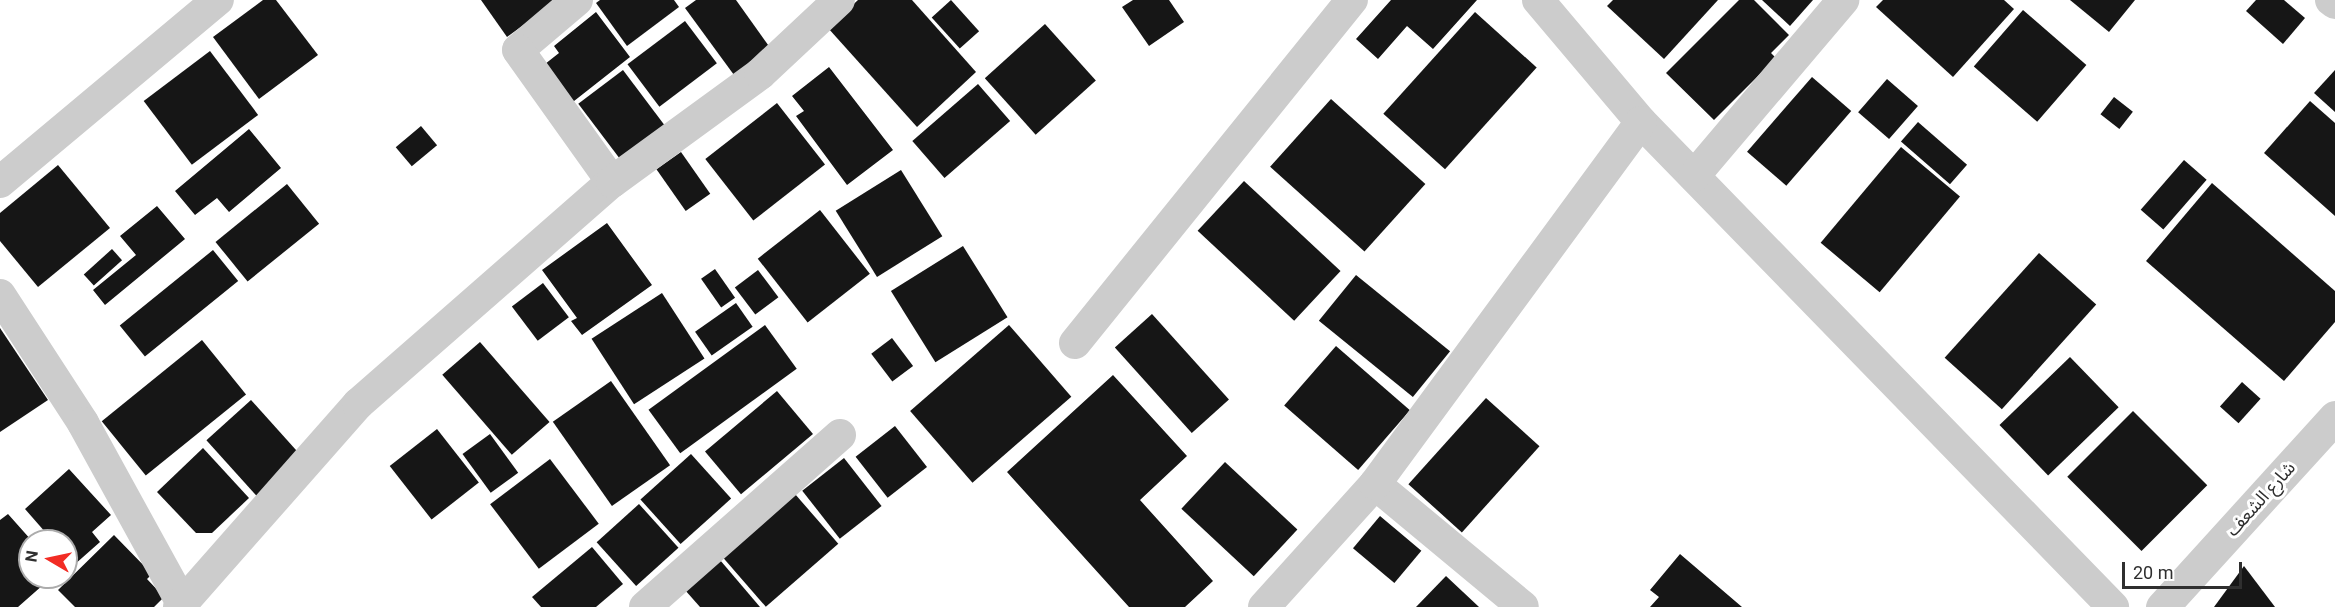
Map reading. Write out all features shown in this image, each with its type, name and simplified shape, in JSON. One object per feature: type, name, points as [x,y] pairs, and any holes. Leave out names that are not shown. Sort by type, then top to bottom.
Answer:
[{"type":"street","points":[[0,182],[218,0]]},
{"type":"street","points":[[577,0],[518,50],[612,182]]},
{"type":"street","points":[[0,295],[83,423],[181,606],[358,404],[612,182],[760,74],[839,0]]},
{"type":"street","points":[[1075,342],[1352,0]]},
{"type":"street","points":[[1538,0],[1641,122],[2113,607]]},
{"type":"street","points":[[1694,176],[1843,0]]},
{"type":"street","points":[[2331,0],[2335,3]]},
{"type":"street","points":[[1264,607],[1375,484],[1641,122]]},
{"type":"street","name":"شارع الشعف","points":[[2162,607],[2335,417]]},
{"type":"street","points":[[645,607],[840,435]]},
{"type":"street","points":[[1375,484],[1524,607]]},
{"type":"building","points":[[263,0],[276,0],[318,55],[259,99],[213,37]]},
{"type":"building","points":[[481,0],[558,0],[507,37]]},
{"type":"building","points":[[600,0],[674,0],[679,7],[627,46],[596,3]]},
{"type":"building","points":[[696,0],[736,0],[771,49],[734,75],[685,8]]},
{"type":"building","points":[[858,0],[912,0],[976,72],[917,127],[828,28]]},
{"type":"building","points":[[951,0],[979,31],[960,49],[932,17]]},
{"type":"building","points":[[1133,0],[1169,0],[1184,22],[1149,46],[1122,7]]},
{"type":"building","points":[[1391,0],[1477,0],[1433,49],[1407,26],[1378,59],[1356,39]]},
{"type":"building","points":[[1613,0],[1718,0],[1664,59],[1607,6]]},
{"type":"building","points":[[1739,0],[1754,0],[1789,35],[1771,53],[1776,58],[1714,120],[1666,73]]},
{"type":"building","points":[[1762,0],[1813,0],[1790,26]]},
{"type":"building","points":[[1883,0],[2004,0],[2014,9],[1953,77],[1876,7]]},
{"type":"building","points":[[2070,0],[2135,0],[2109,32]]},
{"type":"building","points":[[2256,0],[2284,0],[2305,18],[2283,44],[2246,11]]},
{"type":"building","points":[[2023,10],[2086,65],[2037,122],[1974,67]]},
{"type":"building","points":[[596,12],[630,57],[569,105],[540,68],[559,53],[554,46]]},
{"type":"building","points":[[1475,12],[1537,68],[1445,169],[1383,114]]},
{"type":"building","points":[[685,21],[717,63],[659,107],[627,64]]},
{"type":"building","points":[[1045,24],[1096,80],[1036,135],[985,78]]},
{"type":"building","points":[[210,51],[258,115],[192,165],[144,101]]},
{"type":"building","points":[[829,67],[893,150],[847,185],[796,116],[804,111],[792,96]]},
{"type":"building","points":[[623,70],[665,126],[620,160],[578,104]]},
{"type":"building","points":[[2335,70],[2335,112],[2314,93]]},
{"type":"building","points":[[1812,77],[1851,111],[1786,186],[1747,152]]},
{"type":"building","points":[[1887,79],[1918,106],[1889,139],[1858,112]]},
{"type":"building","points":[[978,84],[1010,121],[944,178],[912,141]]},
{"type":"building","points":[[2114,97],[2133,112],[2119,129],[2100,114]]},
{"type":"building","points":[[1331,99],[1425,184],[1364,252],[1270,167]]},
{"type":"building","points":[[2310,101],[2335,123],[2335,216],[2264,153]]},
{"type":"building","points":[[777,103],[825,164],[753,220],[705,159]]},
{"type":"building","points":[[1918,122],[1967,165],[1950,184],[1901,142]]},
{"type":"building","points":[[421,126],[437,145],[412,166],[396,147]]},
{"type":"building","points":[[249,129],[281,168],[229,212],[217,198],[195,215],[175,191]]},
{"type":"building","points":[[1901,147],[1960,196],[1880,292],[1821,243]]},
{"type":"building","points":[[681,152],[710,194],[686,211],[656,169]]},
{"type":"building","points":[[2184,160],[2207,180],[2163,229],[2141,210]]},
{"type":"building","points":[[58,165],[110,228],[38,287],[0,241],[0,213]]},
{"type":"building","points":[[901,170],[942,236],[877,277],[836,211]]},
{"type":"building","points":[[1244,181],[1341,271],[1294,321],[1198,231]]},
{"type":"building","points":[[2212,183],[2335,291],[2335,322],[2284,381],[2146,261]]},
{"type":"building","points":[[287,184],[319,224],[248,282],[216,242]]},
{"type":"building","points":[[157,206],[185,239],[105,305],[93,290],[136,255],[120,236]]},
{"type":"building","points":[[820,210],[870,274],[808,322],[758,259]]},
{"type":"building","points":[[607,223],[652,285],[582,335],[571,321],[577,318],[542,270]]},
{"type":"building","points":[[963,246],[1008,317],[935,362],[891,291]]},
{"type":"building","points":[[112,249],[122,260],[94,286],[84,274]]},
{"type":"building","points":[[213,250],[238,281],[145,357],[120,326]]},
{"type":"building","points":[[2039,253],[2096,305],[2002,409],[1945,358]]},
{"type":"building","points":[[715,269],[735,298],[721,307],[701,279]]},
{"type":"building","points":[[758,270],[778,297],[755,315],[735,287]]},
{"type":"building","points":[[1356,275],[1450,351],[1413,397],[1319,321]]},
{"type":"building","points":[[543,283],[569,317],[538,341],[512,306]]},
{"type":"building","points":[[662,293],[704,358],[634,404],[592,339]]},
{"type":"building","points":[[736,303],[753,327],[712,355],[695,332]]},
{"type":"building","points":[[1152,314],[1229,399],[1192,433],[1115,347]]},
{"type":"building","points":[[765,325],[797,369],[680,453],[649,410]]},
{"type":"building","points":[[1009,325],[1071,397],[972,483],[910,411]]},
{"type":"building","points":[[0,328],[48,400],[0,432]]},
{"type":"building","points":[[892,338],[913,366],[892,382],[871,354]]},
{"type":"building","points":[[202,340],[246,394],[146,476],[102,421]]},
{"type":"building","points":[[480,342],[550,422],[512,455],[442,375]]},
{"type":"building","points":[[1336,346],[1410,410],[1358,470],[1284,406]]},
{"type":"building","points":[[2070,357],[2119,407],[2048,475],[2000,425]]},
{"type":"building","points":[[1113,375],[1187,456],[1140,500],[1213,581],[1185,607],[1129,607],[1007,472]]},
{"type":"building","points":[[611,381],[670,465],[612,506],[553,422]]},
{"type":"building","points":[[2242,382],[2261,399],[2238,423],[2220,407]]},
{"type":"building","points":[[777,391],[813,434],[741,494],[705,451]]},
{"type":"building","points":[[1486,398],[1540,446],[1462,532],[1408,484]]},
{"type":"building","points":[[251,400],[304,459],[259,499],[206,440]]},
{"type":"building","points":[[2133,411],[2207,485],[2141,551],[2067,477]]},
{"type":"building","points":[[895,426],[927,467],[888,498],[856,457]]},
{"type":"building","points":[[437,429],[479,483],[432,520],[390,466]]},
{"type":"building","points":[[490,434],[518,473],[491,493],[462,454]]},
{"type":"building","points":[[203,448],[249,498],[212,533],[196,533],[157,492]]},
{"type":"building","points":[[691,454],[731,499],[681,544],[640,500]]},
{"type":"building","points":[[844,458],[882,506],[840,539],[802,491]]},
{"type":"building","points":[[550,459],[599,524],[539,569],[490,504]]},
{"type":"building","points":[[1225,462],[1297,530],[1254,576],[1181,509]]},
{"type":"building","points":[[69,469],[111,515],[92,532],[100,542],[78,561],[78,529],[42,529],[25,509]]},
{"type":"building","points":[[795,494],[838,544],[766,607],[723,557]]},
{"type":"building","points":[[639,504],[678,548],[636,586],[597,542]]},
{"type":"building","points":[[8,514],[21,529],[18,529],[18,589],[38,589],[18,607],[0,607],[0,520]]},
{"type":"building","points":[[1380,516],[1421,551],[1394,583],[1353,548]]},
{"type":"building","points":[[114,535],[152,574],[147,579],[164,597],[154,607],[75,607],[58,590],[78,589],[78,570]]},
{"type":"building","points":[[592,547],[623,584],[596,607],[541,607],[532,597]]},
{"type":"building","points":[[1680,554],[1742,607],[1650,607],[1659,597],[1650,590]]},
{"type":"building","points":[[720,560],[760,607],[700,607],[685,590]]},
{"type":"building","points":[[2244,566],[2275,607],[2214,607]]},
{"type":"building","points":[[1446,576],[1479,607],[1416,607]]}]
